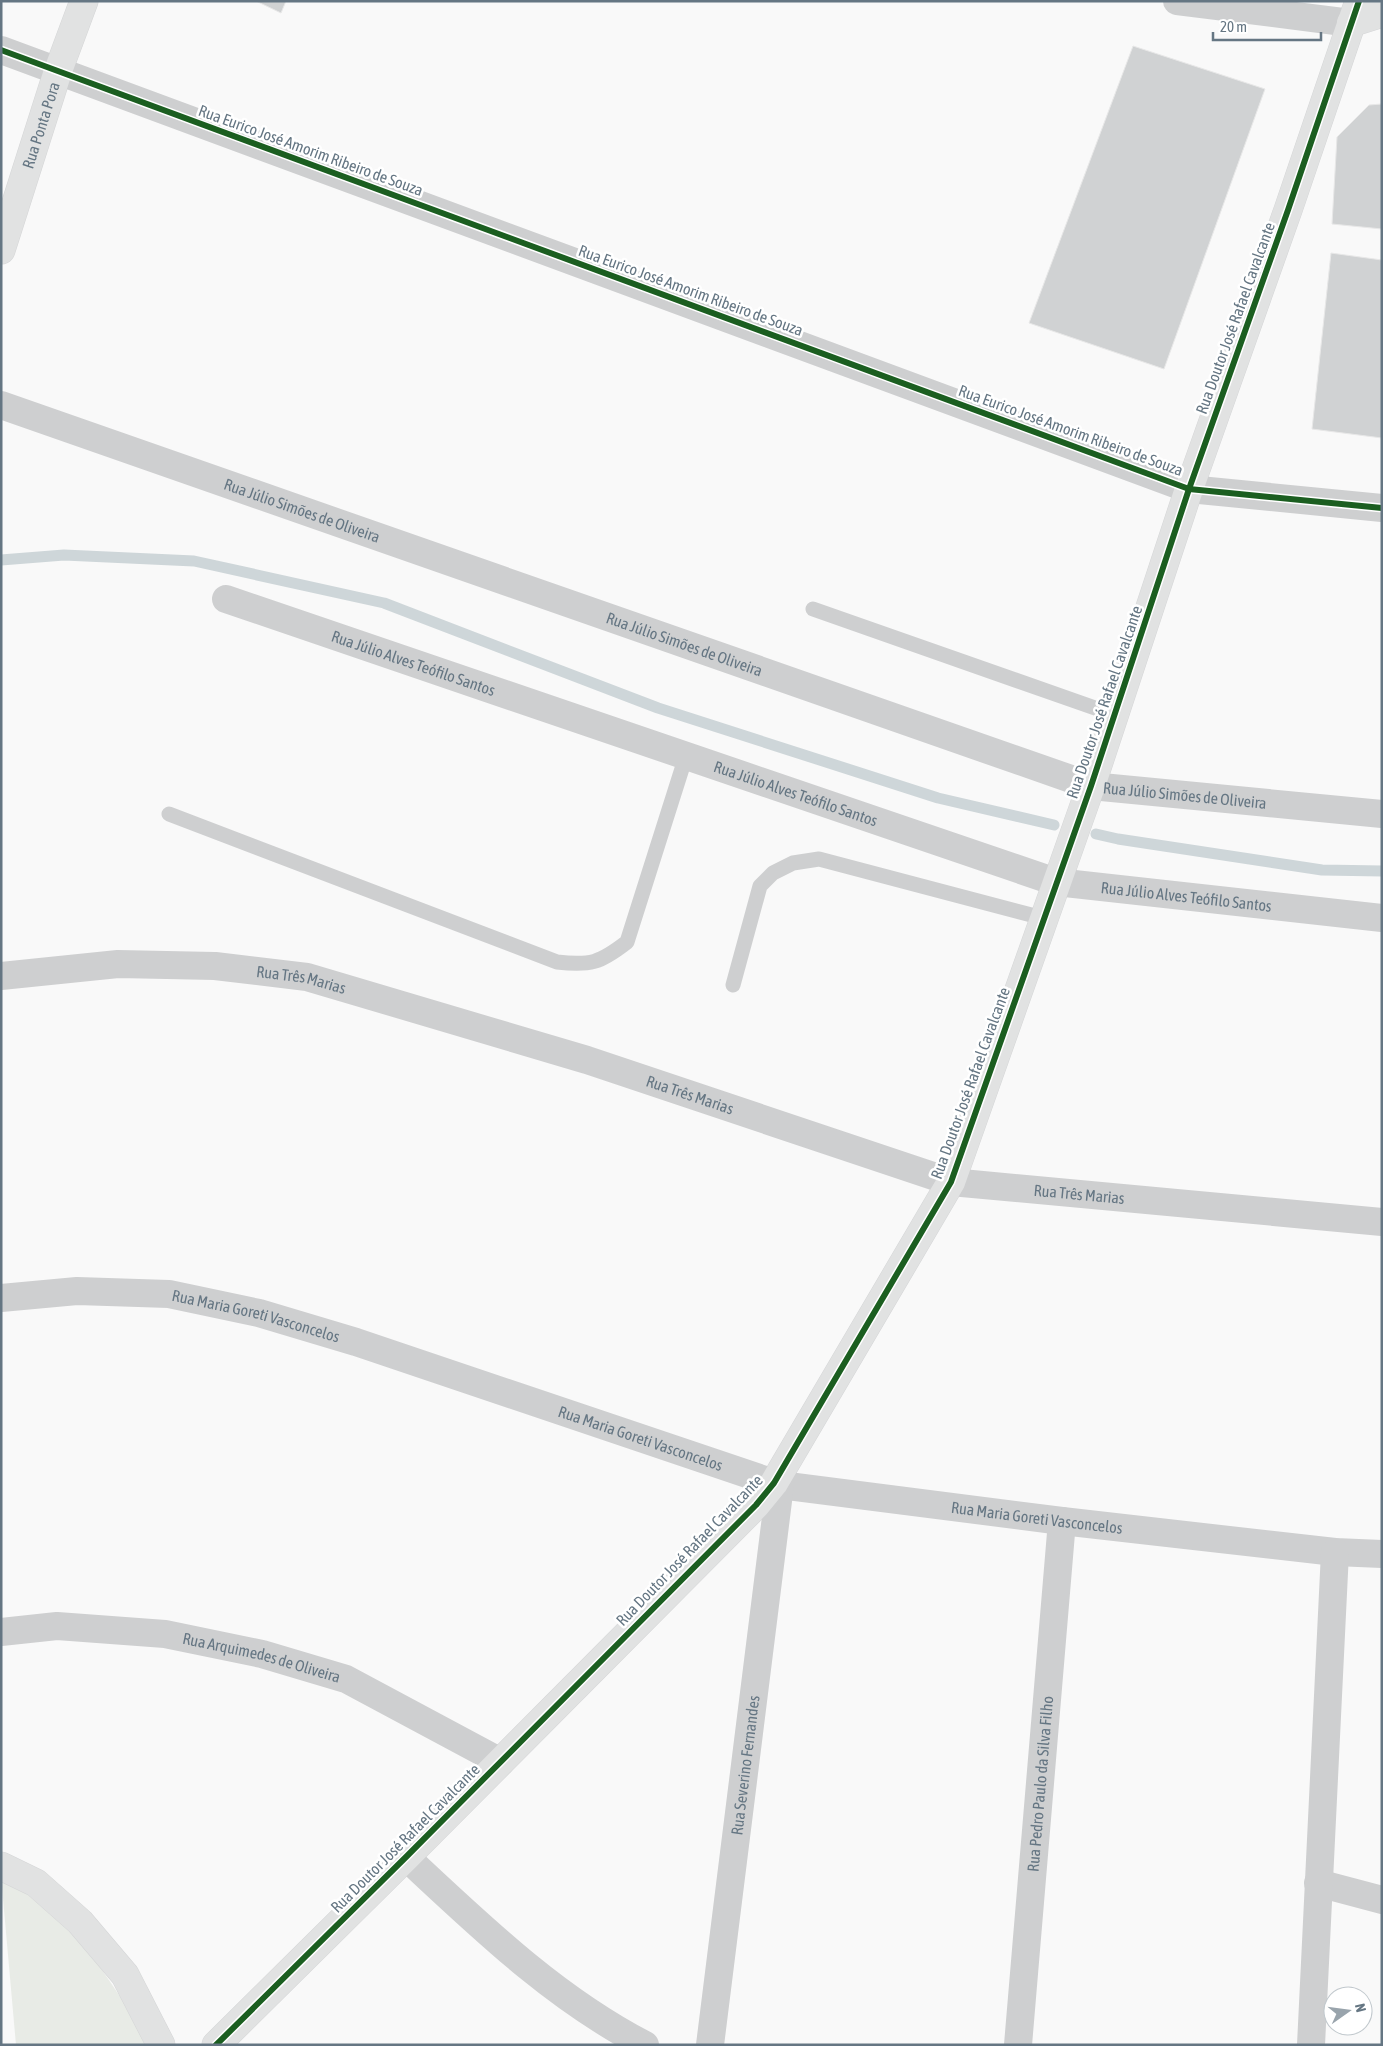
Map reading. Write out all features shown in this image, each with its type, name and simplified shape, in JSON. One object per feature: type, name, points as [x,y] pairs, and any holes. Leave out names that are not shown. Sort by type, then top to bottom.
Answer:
[{"type":"street","name":"Rua Ponta Pora","points":[[1,250],[58,71],[84,1]]},
{"type":"street","points":[[1178,1],[1382,13]]},
{"type":"street","name":"Rua Doutor José Rafael Cavalcante","points":[[216,2045],[406,1858],[777,1484],[951,1182],[1091,786],[1190,489],[1355,12]]},
{"type":"street","name":"Rua Eurico José Amorim Ribeiro de Souza","points":[[1,50],[1190,489],[1382,508]]},
{"type":"street","name":"Rua Júlio Simões de Oliveira","points":[[1,405],[1091,786],[1382,814]]},
{"type":"street","name":"Rua Júlio Alves Teófilo Santos","points":[[226,600],[1056,882],[1382,918]]},
{"type":"street","name":"Rua Três Marias","points":[[1,976],[118,964],[215,966],[307,977],[587,1060],[951,1182],[1382,1222]]},
{"type":"street","name":"Rua Maria Goreti Vasconcelos","points":[[1,1298],[77,1291],[169,1294],[260,1313],[356,1342],[777,1484],[1062,1521],[1335,1552],[1382,1554]]},
{"type":"street","name":"Rua Severino Fernandes","points":[[710,2045],[777,1484]]},
{"type":"street","name":"Rua Pedro Paulo da Silva Filho","points":[[1018,2045],[1062,1521]]},
{"type":"street","points":[[1311,2045],[1335,1552]]},
{"type":"street","name":"Rua Arquimedes de Oliveira","points":[[1,1632],[57,1626],[165,1634],[262,1654],[346,1679],[501,1762]]},
{"type":"street","points":[[406,1858],[486,1932],[564,1995],[645,2045]]},
{"type":"street","points":[[1,1866],[36,1884],[80,1922],[125,1974],[159,2044]]},
{"type":"street","points":[[1318,1883],[1382,1900]]},
{"type":"lane","points":[[813,609],[1115,715]]},
{"type":"lane","points":[[169,814],[557,962],[583,965],[608,956],[626,942],[686,756]]},
{"type":"lane","points":[[733,985],[760,886],[773,873],[793,863],[820,859],[1043,918]]},
{"type":"shaded area","points":[[1,1876],[68,1920],[153,2045],[16,2045]]},
{"type":"building","points":[[256,1],[286,1],[281,13]]},
{"type":"building","points":[[1133,46],[1265,89],[1164,369],[1029,323]]},
{"type":"building","points":[[1382,104],[1382,229],[1332,224],[1337,137],[1369,105]]},
{"type":"building","points":[[1331,253],[1382,260],[1382,438],[1312,429]]},
{"type":"waterway","points":[[1,560],[64,555],[194,561],[384,603],[658,708],[938,798],[1054,825]]},
{"type":"waterway","points":[[1096,834],[1322,870],[1382,871]]},
{"type":"cycle path","points":[[216,2045],[756,1505],[774,1483],[951,1182],[1091,786],[1189,489],[1288,210],[1359,1]]},
{"type":"cycle path","points":[[1,50],[1189,489],[1382,508]]}]
